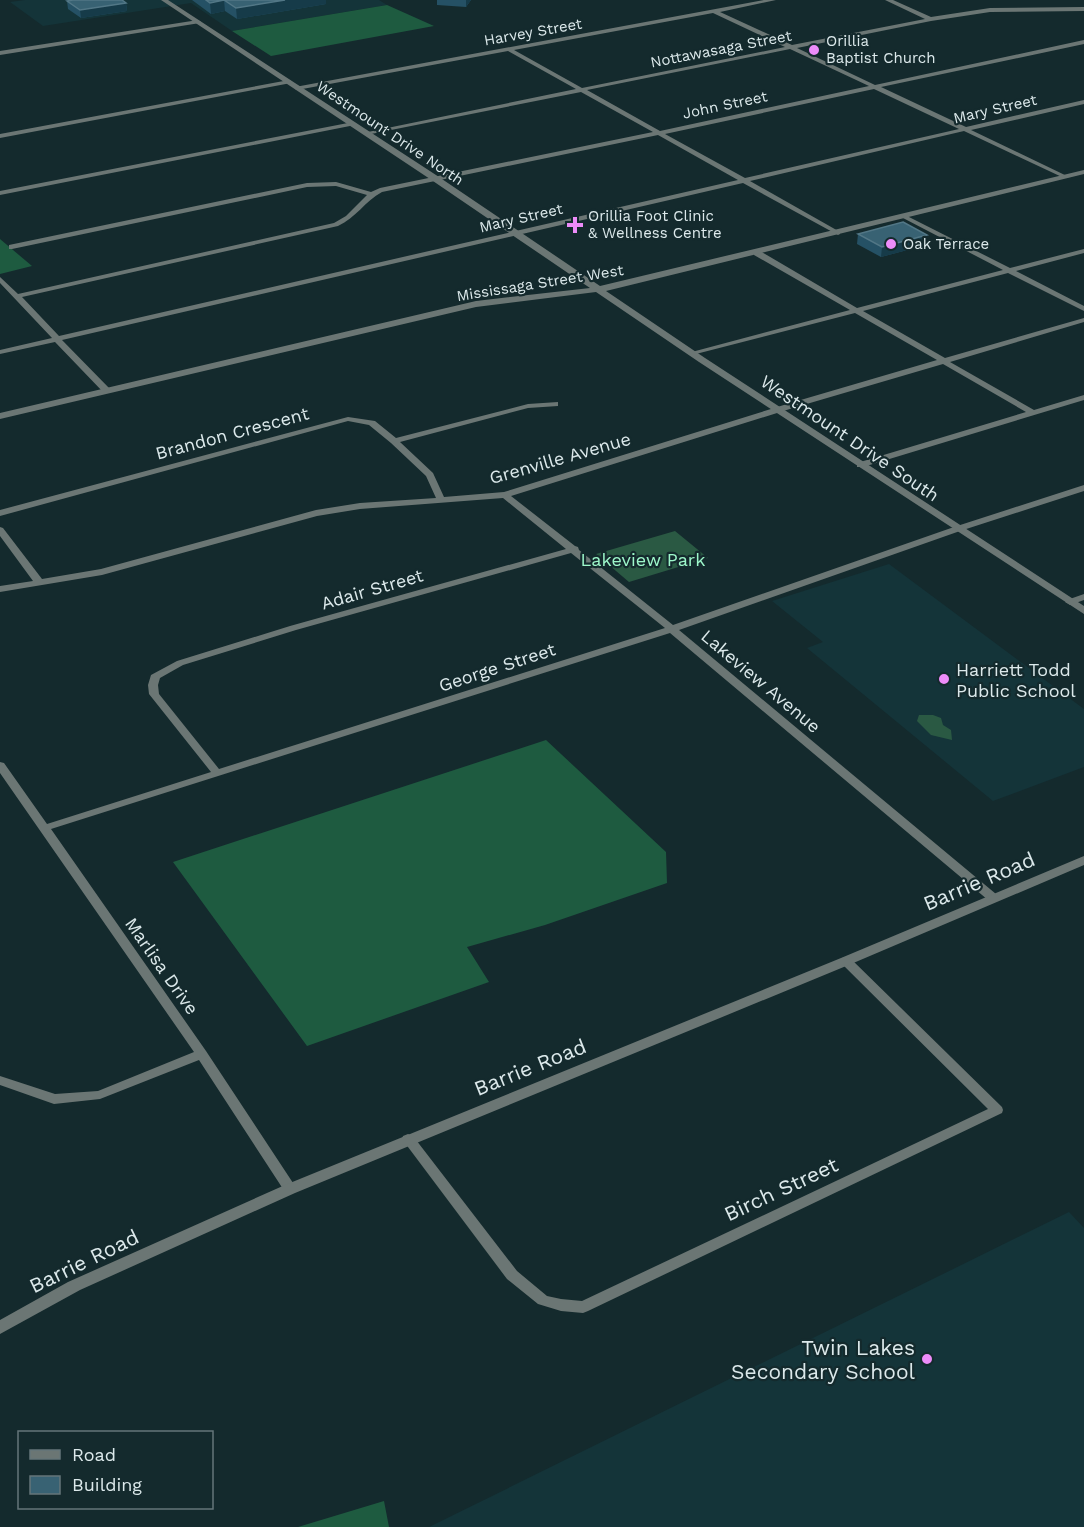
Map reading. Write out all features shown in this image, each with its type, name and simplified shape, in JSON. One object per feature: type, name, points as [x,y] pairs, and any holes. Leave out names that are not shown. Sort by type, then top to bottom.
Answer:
[{"type":"street","name":"Westmount Drive North","points":[[164,0],[436,179],[598,290]]},
{"type":"street","name":"Harvey Street","points":[[297,88],[773,0]]},
{"type":"street","points":[[888,0],[931,19]]},
{"type":"street","points":[[1053,0],[1060,9]]},
{"type":"street","name":"Nottawasaga Street","points":[[366,133],[931,19],[990,10],[1084,9]]},
{"type":"street","points":[[714,11],[1065,177]]},
{"type":"street","points":[[0,53],[198,22]]},
{"type":"street","name":"John Street","points":[[371,194],[386,188],[659,133],[1084,42]]},
{"type":"street","points":[[509,49],[838,233]]},
{"type":"street","points":[[0,136],[289,82]]},
{"type":"street","name":"Mary Street","points":[[0,352],[1084,102]]},
{"type":"street","points":[[0,194],[353,124]]},
{"type":"street","name":"Mississaga Street West","points":[[0,416],[476,304],[598,290],[1084,172]]},
{"type":"street","points":[[12,247],[317,183],[336,184],[371,194],[351,217],[336,225],[18,296]]},
{"type":"street","points":[[905,217],[1084,309]]},
{"type":"street","points":[[692,353],[1084,251]]},
{"type":"street","points":[[757,253],[1032,412]]},
{"type":"street","points":[[0,279],[107,391]]},
{"type":"street","name":"Westmount Drive South","points":[[598,290],[1084,611]]},
{"type":"street","name":"Grenville Avenue","points":[[0,589],[124,567],[316,513],[360,506],[505,495],[778,409],[1084,320]]},
{"type":"street","points":[[860,465],[1084,397]]},
{"type":"street","points":[[394,441],[528,406],[555,404]]},
{"type":"street","name":"Brandon Crescent","points":[[0,513],[348,419],[372,423],[394,441],[430,475],[441,500]]},
{"type":"street","name":"George Street","points":[[44,828],[672,629],[957,529],[1084,488]]},
{"type":"street","name":"Lakeview Avenue","points":[[505,495],[672,629],[992,897]]},
{"type":"street","points":[[0,530],[40,583]]},
{"type":"street","name":"Adair Street","points":[[217,773],[154,694],[155,677],[180,663],[293,628],[574,549]]},
{"type":"street","points":[[1070,602],[1084,597]]},
{"type":"street","name":"Marlisa Drive","points":[[0,765],[202,1054],[290,1189]]},
{"type":"street","name":"Barrie Road","points":[[0,1328],[74,1286],[290,1189],[846,961],[992,897],[1084,860]]},
{"type":"street","name":"Birch Street","points":[[408,1140],[512,1275],[525,1288],[543,1300],[561,1305],[583,1307],[998,1110],[846,961]]},
{"type":"street","points":[[0,1080],[54,1099],[100,1095],[202,1054]]},
{"type":"shaded area","points":[[25,0],[379,0],[387,5],[232,31],[191,3],[43,26],[10,2]]},
{"type":"shaded area","name":"Harriett Todd Public School","points":[[889,564],[1084,709],[1084,767],[993,801],[807,648],[823,642],[772,601]]},
{"type":"shaded area","name":"Twin Lakes Secondary School","points":[[1069,1212],[1084,1228],[1084,1527],[429,1527]]},
{"type":"green space","points":[[387,5],[434,26],[271,56],[232,31]]},
{"type":"green space","points":[[0,239],[32,266],[0,274]]},
{"type":"green space","name":"Lakeview Park","points":[[675,531],[708,558],[629,582],[596,554]]},
{"type":"green space","points":[[919,715],[933,715],[941,718],[943,725],[951,730],[952,740],[931,735],[917,721]]},
{"type":"green space","points":[[546,740],[666,852],[667,883],[545,925],[467,947],[489,982],[307,1046],[173,862]]},
{"type":"green space","points":[[384,1501],[389,1527],[298,1527]]},
{"type":"building","points":[[122,0],[126,3],[80,10],[67,1]]},
{"type":"building","points":[[206,0],[224,0],[210,3]]},
{"type":"building","points":[[224,0],[285,0],[236,8]]},
{"type":"building","points":[[903,222],[927,235],[882,247],[858,234]]},
{"type":"place","name":"Orillia Baptist Church","points":[[814,50]]},
{"type":"place","name":"Orillia Foot Clinic & Wellness Centre","points":[[575,225]]},
{"type":"place","name":"Oak Terrace","points":[[891,244]]},
{"type":"place","name":"Harriett Todd Public School","points":[[944,679]]},
{"type":"place","name":"Twin Lakes Secondary School","points":[[927,1359]]}]
